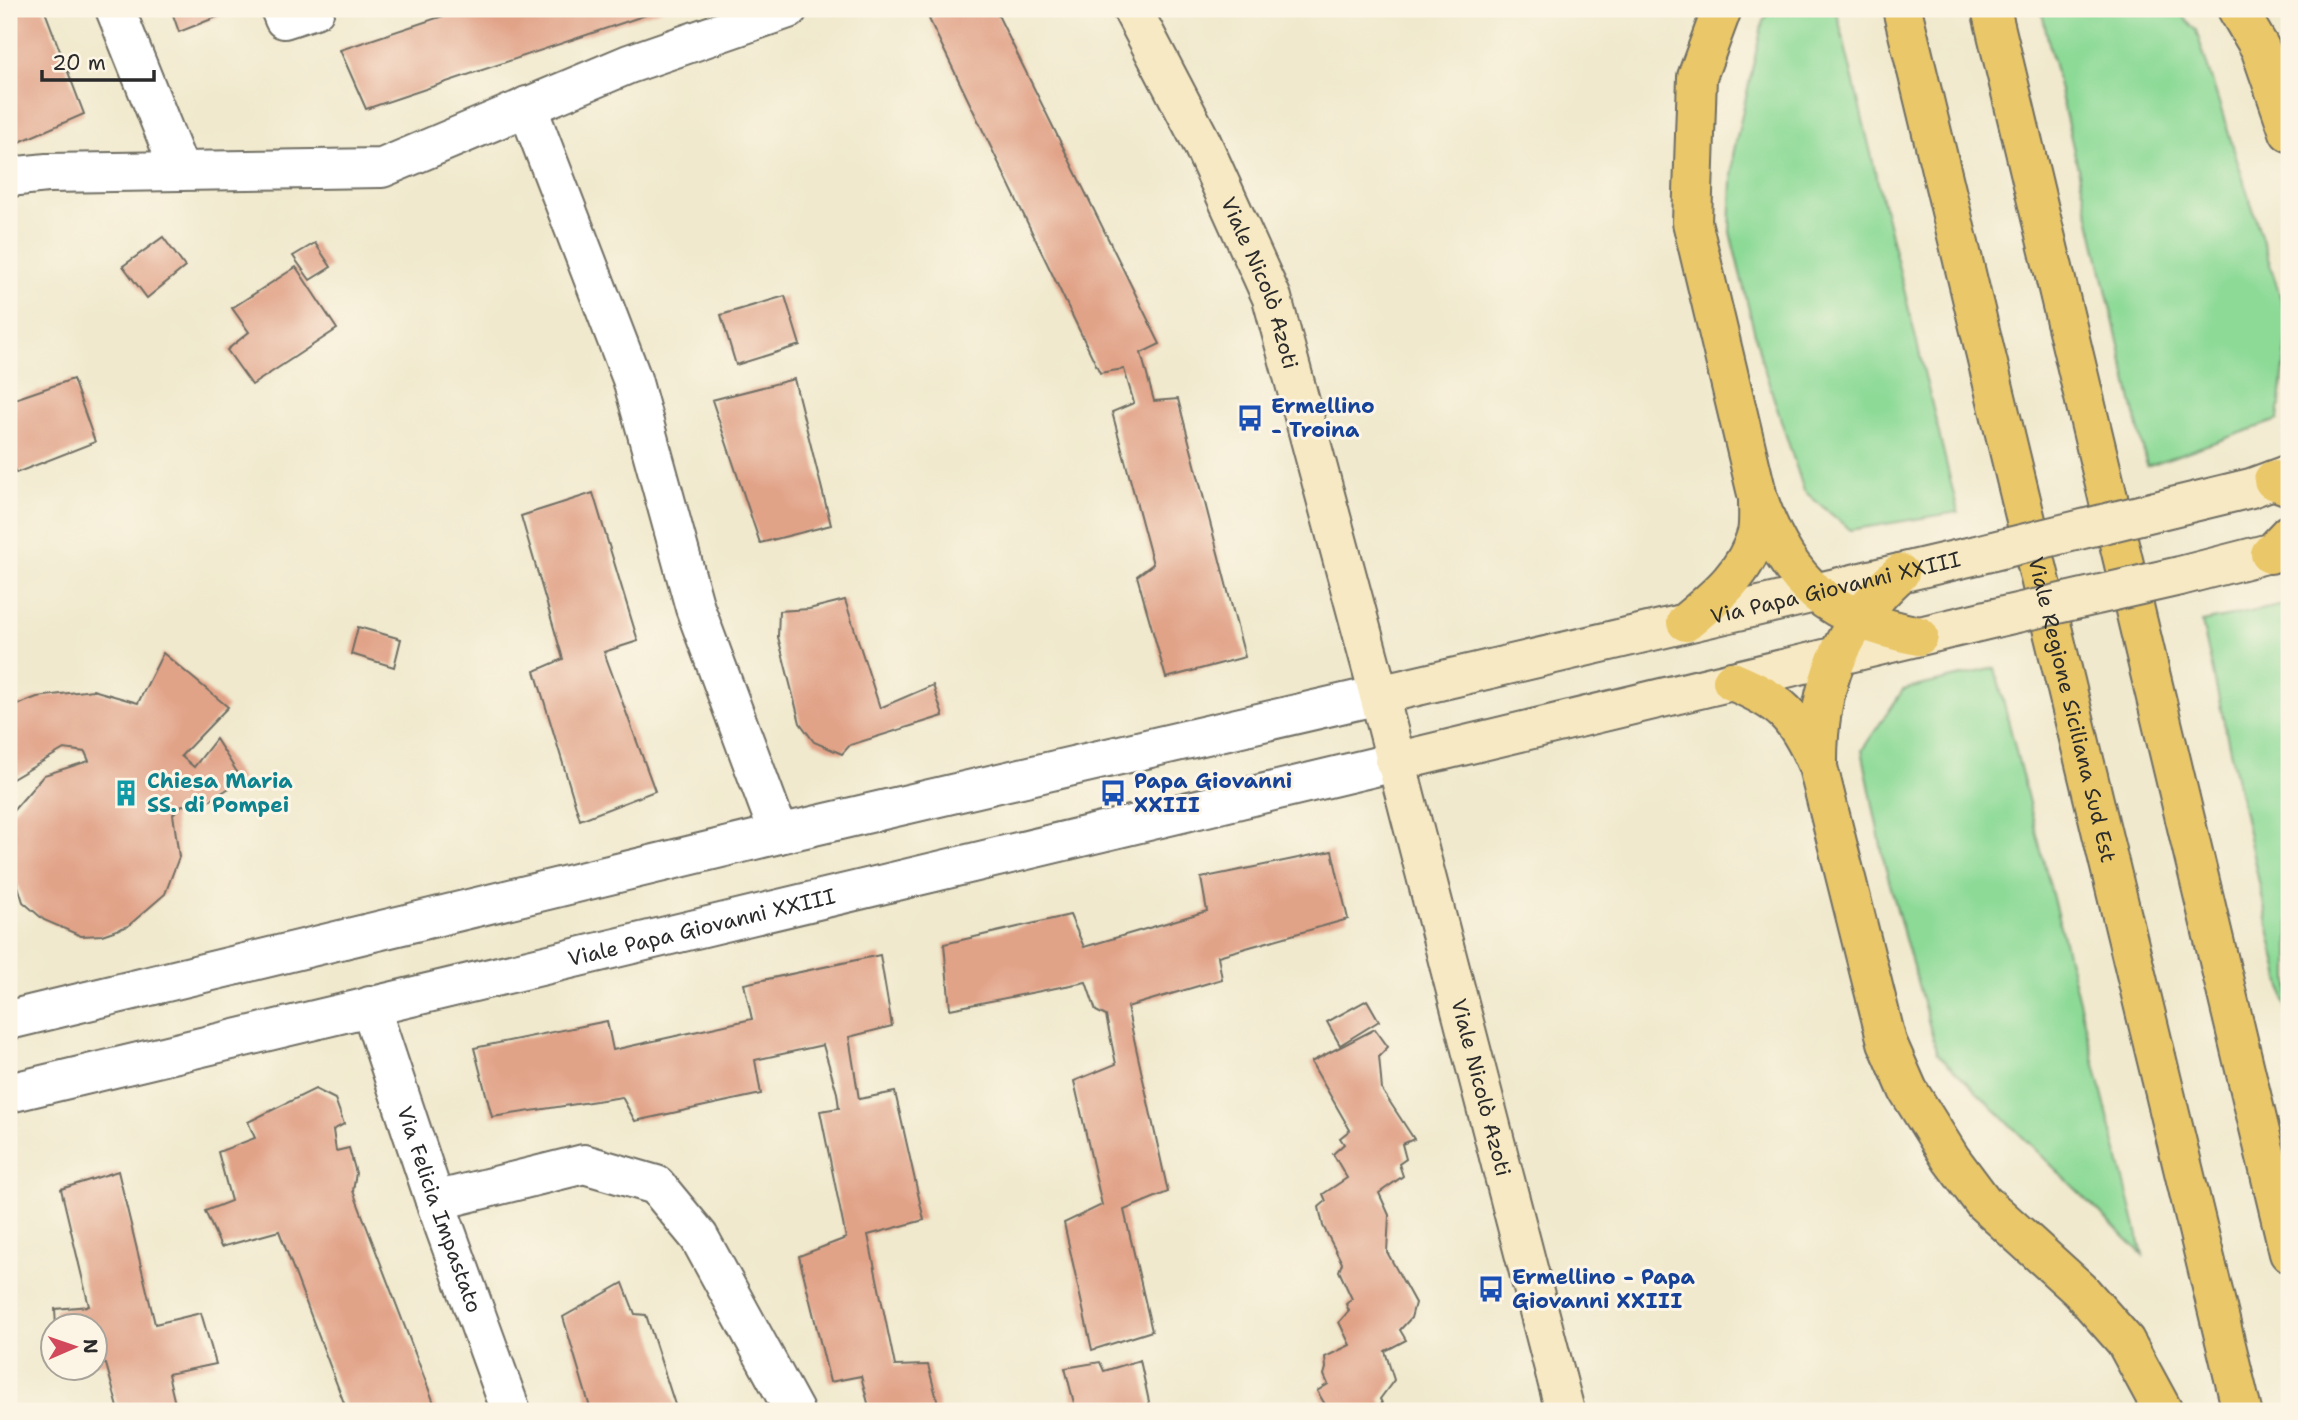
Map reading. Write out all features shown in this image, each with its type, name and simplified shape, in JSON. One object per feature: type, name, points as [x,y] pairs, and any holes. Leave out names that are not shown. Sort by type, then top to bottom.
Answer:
[{"type":"main road","points":[[1722,9],[1697,77],[1692,222],[1758,498],[1780,552],[1798,576],[1815,592],[1857,620],[1919,636]]},
{"type":"main road","name":"Viale Regione Siciliana Sud Est","points":[[1902,9],[2242,1411]]},
{"type":"main road","points":[[1991,9],[2289,1253]]},
{"type":"main road","points":[[2236,9],[2260,48],[2289,132]]},
{"type":"main road","points":[[1686,622],[1721,594],[1741,570],[1757,532],[1758,498]]},
{"type":"main road","points":[[1818,767],[1817,733],[1822,701],[1836,656],[1857,620],[1900,573]]},
{"type":"main road","points":[[1732,681],[1763,694],[1785,711],[1804,734],[1818,767],[1887,1042],[1908,1090],[1951,1159],[1983,1202],[2080,1290],[2124,1341],[2163,1411]]},
{"type":"street","points":[[115,9],[180,171]]},
{"type":"street","points":[[280,9],[284,19],[315,9]]},
{"type":"street","points":[[9,177],[47,173],[382,168],[629,64],[788,9]]},
{"type":"street","name":"Viale Nicolò Azoti","points":[[1132,9],[1201,141],[1272,298],[1379,695],[1565,1411]]},
{"type":"street","points":[[527,106],[632,379],[695,608],[779,834]]},
{"type":"street","name":"Via Papa Giovanni XXIII","points":[[1379,695],[2284,480]]},
{"type":"street","points":[[1395,762],[2180,576],[2283,545]]},
{"type":"street","points":[[9,1020],[779,834],[1379,695]]},
{"type":"street","name":"Viale Papa Giovanni XXIII","points":[[9,1093],[1395,762]]},
{"type":"street","name":"Via Felicia Impastato","points":[[370,1006],[435,1201],[511,1411]]},
{"type":"street","points":[[435,1201],[583,1164],[656,1185],[699,1237],[794,1411]]},
{"type":"green space","points":[[1771,9],[1836,9],[1958,512],[1850,530],[1804,491],[1761,359],[1730,232],[1733,155],[1763,21]]},
{"type":"green space","points":[[2041,9],[2176,9],[2196,30],[2289,324],[2278,420],[2147,466]]},
{"type":"green space","points":[[2289,604],[2289,1020],[2202,622]]},
{"type":"green space","points":[[1995,668],[2143,1255],[1937,1053],[1885,866],[1862,750],[1903,690]]},
{"type":"building","points":[[9,9],[44,9],[84,114],[15,144],[9,131]]},
{"type":"building","points":[[171,9],[237,9],[179,32]]},
{"type":"building","points":[[464,9],[664,9],[366,109],[340,50]]},
{"type":"building","points":[[949,9],[995,9],[1160,344],[1141,353],[1154,401],[1178,399],[1245,657],[1166,678],[1137,576],[1153,564],[1112,412],[1134,403],[1124,369],[1100,373],[929,19]]},
{"type":"building","points":[[163,237],[185,267],[147,298],[123,266]]},
{"type":"building","points":[[315,243],[331,267],[310,280],[293,256]]},
{"type":"building","points":[[296,267],[337,329],[252,385],[227,350],[249,332],[232,308]]},
{"type":"building","points":[[785,296],[800,345],[736,365],[721,315]]},
{"type":"building","points":[[73,379],[95,442],[16,473],[9,456],[9,401]]},
{"type":"building","points":[[794,379],[831,525],[760,543],[712,400]]},
{"type":"building","points":[[593,493],[638,641],[604,652],[655,791],[580,820],[535,671],[563,659],[521,516]]},
{"type":"building","points":[[845,600],[880,708],[933,685],[943,716],[850,745],[842,754],[814,742],[800,723],[778,637],[779,611],[809,609]]},
{"type":"building","points":[[358,627],[401,639],[394,667],[351,654]]},
{"type":"building","name":"Chiesa Maria SS. di Pompei","points":[[163,653],[228,707],[181,756],[194,767],[216,739],[242,780],[199,807],[182,805],[173,814],[179,857],[165,894],[128,926],[102,935],[81,936],[44,920],[23,902],[9,856],[12,812],[44,775],[89,761],[85,752],[64,749],[9,781],[9,708],[37,697],[93,690],[138,703]]},
{"type":"building","points":[[1332,851],[1348,919],[1218,956],[1222,979],[1127,1007],[1168,1192],[1124,1210],[1152,1331],[1092,1350],[1064,1223],[1102,1205],[1074,1081],[1116,1064],[1106,1016],[1096,1011],[1086,982],[950,1009],[944,944],[1070,915],[1084,947],[1207,911],[1201,878]]},
{"type":"building","points":[[880,955],[892,1026],[849,1037],[859,1099],[895,1092],[924,1220],[868,1235],[895,1366],[928,1365],[940,1411],[870,1411],[861,1376],[830,1382],[799,1256],[846,1238],[820,1111],[839,1108],[823,1045],[755,1060],[761,1094],[635,1121],[622,1097],[492,1117],[474,1048],[607,1021],[613,1050],[752,1019],[744,984]]},
{"type":"building","points":[[1367,1000],[1379,1021],[1340,1045],[1327,1022]]},
{"type":"building","points":[[1375,1029],[1388,1047],[1379,1056],[1382,1090],[1414,1139],[1402,1144],[1406,1159],[1399,1164],[1403,1176],[1379,1193],[1389,1215],[1387,1252],[1415,1303],[1411,1318],[1400,1330],[1406,1340],[1385,1351],[1394,1380],[1380,1399],[1386,1411],[1329,1411],[1317,1391],[1328,1384],[1324,1375],[1325,1357],[1350,1345],[1339,1322],[1349,1311],[1346,1304],[1352,1299],[1339,1271],[1342,1263],[1323,1226],[1319,1207],[1326,1201],[1323,1194],[1347,1178],[1333,1154],[1344,1144],[1340,1138],[1350,1130],[1311,1062]]},
{"type":"building","points":[[315,1089],[335,1099],[344,1124],[333,1130],[336,1151],[349,1148],[356,1173],[353,1191],[437,1411],[347,1411],[279,1231],[221,1247],[205,1211],[231,1201],[218,1152],[255,1138],[248,1122]]},
{"type":"building","points":[[118,1171],[155,1324],[201,1313],[216,1364],[168,1374],[175,1404],[143,1411],[119,1411],[108,1371],[108,1312],[55,1312],[55,1309],[89,1306],[61,1189]]},
{"type":"building","points":[[623,1283],[635,1314],[646,1315],[677,1411],[591,1411],[563,1317]]},
{"type":"building","points":[[1140,1360],[1151,1411],[1076,1411],[1065,1368],[1100,1362],[1104,1371]]},
{"type":"place","name":"Ermellino - Troina","points":[[1250,418]]},
{"type":"place","name":"Chiesa Maria SS. di Pompei","points":[[126,793]]},
{"type":"place","name":"Papa Giovanni XXIII","points":[[1113,793]]},
{"type":"place","name":"Ermellino - Papa Giovanni XXIII","points":[[1491,1289]]}]
